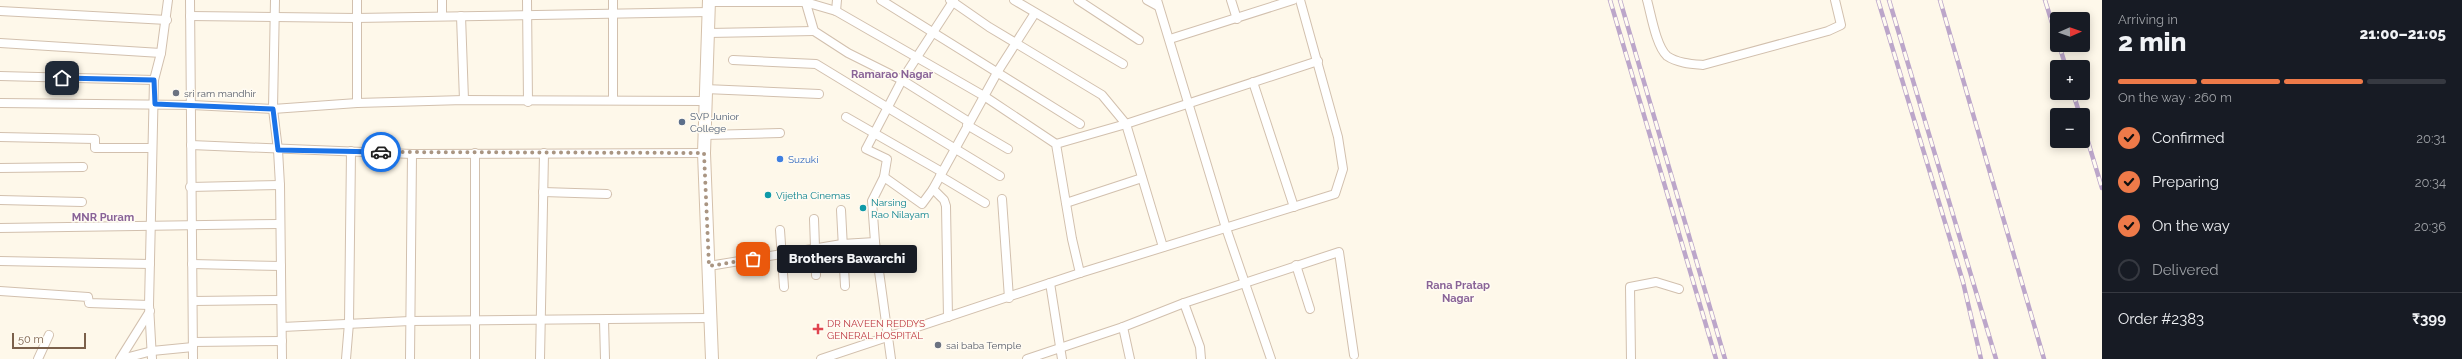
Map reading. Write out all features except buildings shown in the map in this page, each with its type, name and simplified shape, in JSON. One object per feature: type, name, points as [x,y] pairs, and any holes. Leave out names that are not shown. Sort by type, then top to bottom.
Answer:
[{"type":"main road","points":[[709,5],[704,153],[709,266],[709,318],[712,359]]},
{"type":"street","points":[[152,355],[150,264],[152,227],[152,148],[155,104],[154,80],[167,20],[168,0]]},
{"type":"street","points":[[190,0],[192,105],[190,187],[193,359]]},
{"type":"street","points":[[275,0],[273,109],[278,150],[280,185],[279,224],[282,266],[282,359]]},
{"type":"street","points":[[356,0],[357,103]]},
{"type":"street","points":[[442,0],[442,16]]},
{"type":"street","points":[[527,0],[528,102]]},
{"type":"street","points":[[613,100],[614,0]]},
{"type":"street","points":[[836,11],[837,0]]},
{"type":"street","points":[[881,0],[933,30],[1080,124]]},
{"type":"street","points":[[1014,0],[1122,64]]},
{"type":"street","points":[[1078,0],[1139,40]]},
{"type":"street","points":[[1148,0],[1157,3],[1170,39],[1226,228],[1271,359]]},
{"type":"street","points":[[1231,0],[1237,19]]},
{"type":"street","points":[[1170,39],[1293,0]]},
{"type":"street","points":[[821,359],[1010,298],[1080,273],[1335,194],[1343,169],[1338,137],[1300,0]]},
{"type":"street","points":[[1647,0],[1655,33],[1667,55],[1686,64],[1703,65],[1828,30],[1840,25],[1835,0]]},
{"type":"street","points":[[190,16],[356,18],[527,14],[614,14],[709,5],[805,1],[836,11],[917,57],[984,96],[1056,144],[1080,273]]},
{"type":"street","points":[[805,1],[814,31]]},
{"type":"street","points":[[891,359],[875,242],[872,201],[884,177],[887,159],[866,149],[902,80],[952,1],[989,27],[1102,95],[1126,124],[1163,247]]},
{"type":"street","points":[[0,11],[167,20]]},
{"type":"street","points":[[884,177],[922,204],[933,189],[998,71],[1035,13]]},
{"type":"street","points":[[461,16],[464,100]]},
{"type":"street","points":[[708,33],[814,31],[848,53],[902,80],[1008,149]]},
{"type":"street","points":[[0,42],[161,53]]},
{"type":"street","points":[[733,60],[816,64],[1000,176]]},
{"type":"street","points":[[1056,144],[1126,124],[1318,61]]},
{"type":"street","points":[[0,76],[154,80]]},
{"type":"street","points":[[1253,82],[1294,207]]},
{"type":"street","points":[[0,103],[155,104],[273,109],[357,103],[464,100],[528,102],[613,100],[705,95],[819,94]]},
{"type":"street","points":[[846,117],[941,174],[985,203]]},
{"type":"street","points":[[705,135],[780,133]]},
{"type":"street","points":[[0,137],[95,139],[95,148],[152,148]]},
{"type":"street","points":[[191,145],[278,150],[350,150],[412,154],[704,153]]},
{"type":"street","points":[[346,359],[349,323],[350,150]]},
{"type":"street","points":[[475,153],[475,359]]},
{"type":"street","points":[[540,359],[544,153]]},
{"type":"street","points":[[410,359],[412,154]]},
{"type":"street","points":[[0,168],[83,167]]},
{"type":"street","points":[[1066,203],[1142,178]]},
{"type":"street","points":[[190,187],[280,185]]},
{"type":"street","points":[[933,189],[944,200],[946,206],[948,317]]},
{"type":"street","points":[[543,192],[607,194]]},
{"type":"street","points":[[1002,199],[1010,298]]},
{"type":"street","points":[[0,200],[82,202]]},
{"type":"street","points":[[841,210],[845,286]]},
{"type":"street","points":[[814,219],[816,275]]},
{"type":"street","points":[[0,228],[279,224]]},
{"type":"street","points":[[780,230],[784,287]]},
{"type":"street","points":[[709,266],[842,244],[875,242]]},
{"type":"street","points":[[1027,359],[1123,327],[1184,303],[1339,252],[1354,355]]},
{"type":"street","points":[[0,261],[150,264]]},
{"type":"street","points":[[192,264],[282,266]]},
{"type":"street","points":[[1296,265],[1310,309]]},
{"type":"street","points":[[1631,359],[1630,287],[1656,282],[1679,289]]},
{"type":"street","points":[[1050,283],[1062,359]]},
{"type":"street","points":[[0,291],[88,297],[89,303],[150,308]]},
{"type":"street","points":[[193,301],[281,300]]},
{"type":"street","points":[[1184,303],[1200,347],[1201,359]]},
{"type":"street","points":[[120,359],[150,308]]},
{"type":"street","points":[[282,327],[349,323],[709,318]]},
{"type":"street","points":[[604,320],[605,359]]},
{"type":"street","points":[[1123,327],[1130,359]]},
{"type":"street","points":[[38,359],[49,336]]},
{"type":"street","points":[[120,359],[152,355],[193,344],[282,340]]},
{"type":"railway","points":[[1610,0],[1716,359]]},
{"type":"railway","points":[[1620,0],[1725,359]]},
{"type":"railway","points":[[1878,0],[1963,282],[1981,359]]},
{"type":"railway","points":[[1889,0],[1996,359]]},
{"type":"railway","points":[[1940,0],[2044,359]]},
{"type":"railway","points":[[2045,0],[2050,16]]},
{"type":"railway","points":[[2061,52],[2064,60]]},
{"type":"railway","points":[[2075,100],[2078,108]]},
{"type":"railway","points":[[2090,148],[2102,188]]},
{"type":"way so far","points":[[381,152],[412,154],[704,153],[706,227],[709,266],[753,259]]},
{"type":"place","name":"sri ram mandhir","points":[[176,93]]},
{"type":"place","name":"SVP Junior College","points":[[682,122]]},
{"type":"place","name":"Suzuki","points":[[780,159]]},
{"type":"place","name":"Vijetha Cinemas","points":[[768,195]]},
{"type":"place","name":"Narsing Rao Nilayam","points":[[863,208]]},
{"type":"place","name":"Brothers Bawarchi","points":[[753,259]]},
{"type":"place","name":"DR NAVEEN REDDYS GENERAL HOSPITAL","points":[[818,329]]},
{"type":"place","name":"sai baba Temple","points":[[938,345]]},
{"type":"district","name":"Ramarao Nagar","points":[[892,74]]},
{"type":"district","name":"MNR Puram","points":[[103,217]]},
{"type":"district","name":"Rana Pratap Nagar","points":[[1458,291]]},
{"type":"route","points":[[62,78],[154,80],[155,104],[273,109],[278,150],[350,150],[381,152]]}]
